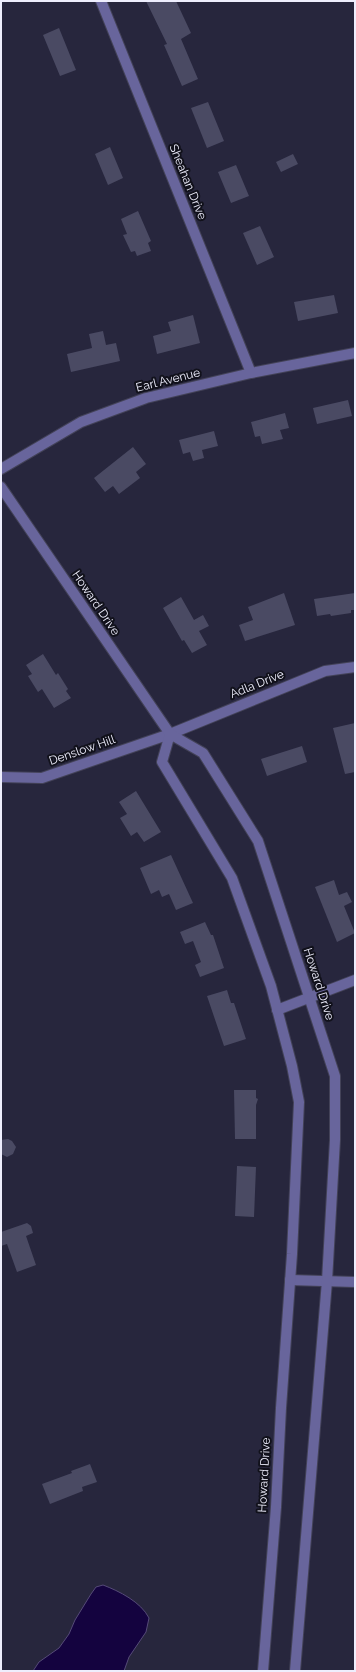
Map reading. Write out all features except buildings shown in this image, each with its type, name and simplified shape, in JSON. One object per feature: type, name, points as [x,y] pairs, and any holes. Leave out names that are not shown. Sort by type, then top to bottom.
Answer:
[{"type":"street","name":"Sheahan Drive","points":[[101,1],[251,373]]},
{"type":"street","name":"Earl Avenue","points":[[1,469],[81,422],[146,398],[251,373],[355,353]]},
{"type":"street","name":"Howard Drive","points":[[1,487],[170,734],[203,753],[258,841],[335,1076],[335,1140],[327,1281],[295,1671]]},
{"type":"street","name":"Adla Drive","points":[[170,734],[324,671],[355,667]]},
{"type":"street","name":"Howard Drive","points":[[170,734],[162,762],[232,878],[271,986],[292,1066],[298,1102],[290,1280],[263,1671]]},
{"type":"street","name":"Denslow Hill","points":[[1,777],[42,778],[170,734]]},
{"type":"street","points":[[278,1010],[310,996],[355,980]]},
{"type":"street","points":[[290,1280],[355,1282]]},
{"type":"shaded area","points":[[103,1585],[116,1590],[135,1602],[141,1607],[149,1618],[146,1632],[129,1657],[124,1671],[33,1671],[39,1662],[59,1648],[69,1634],[75,1620],[91,1594],[96,1587]]}]
